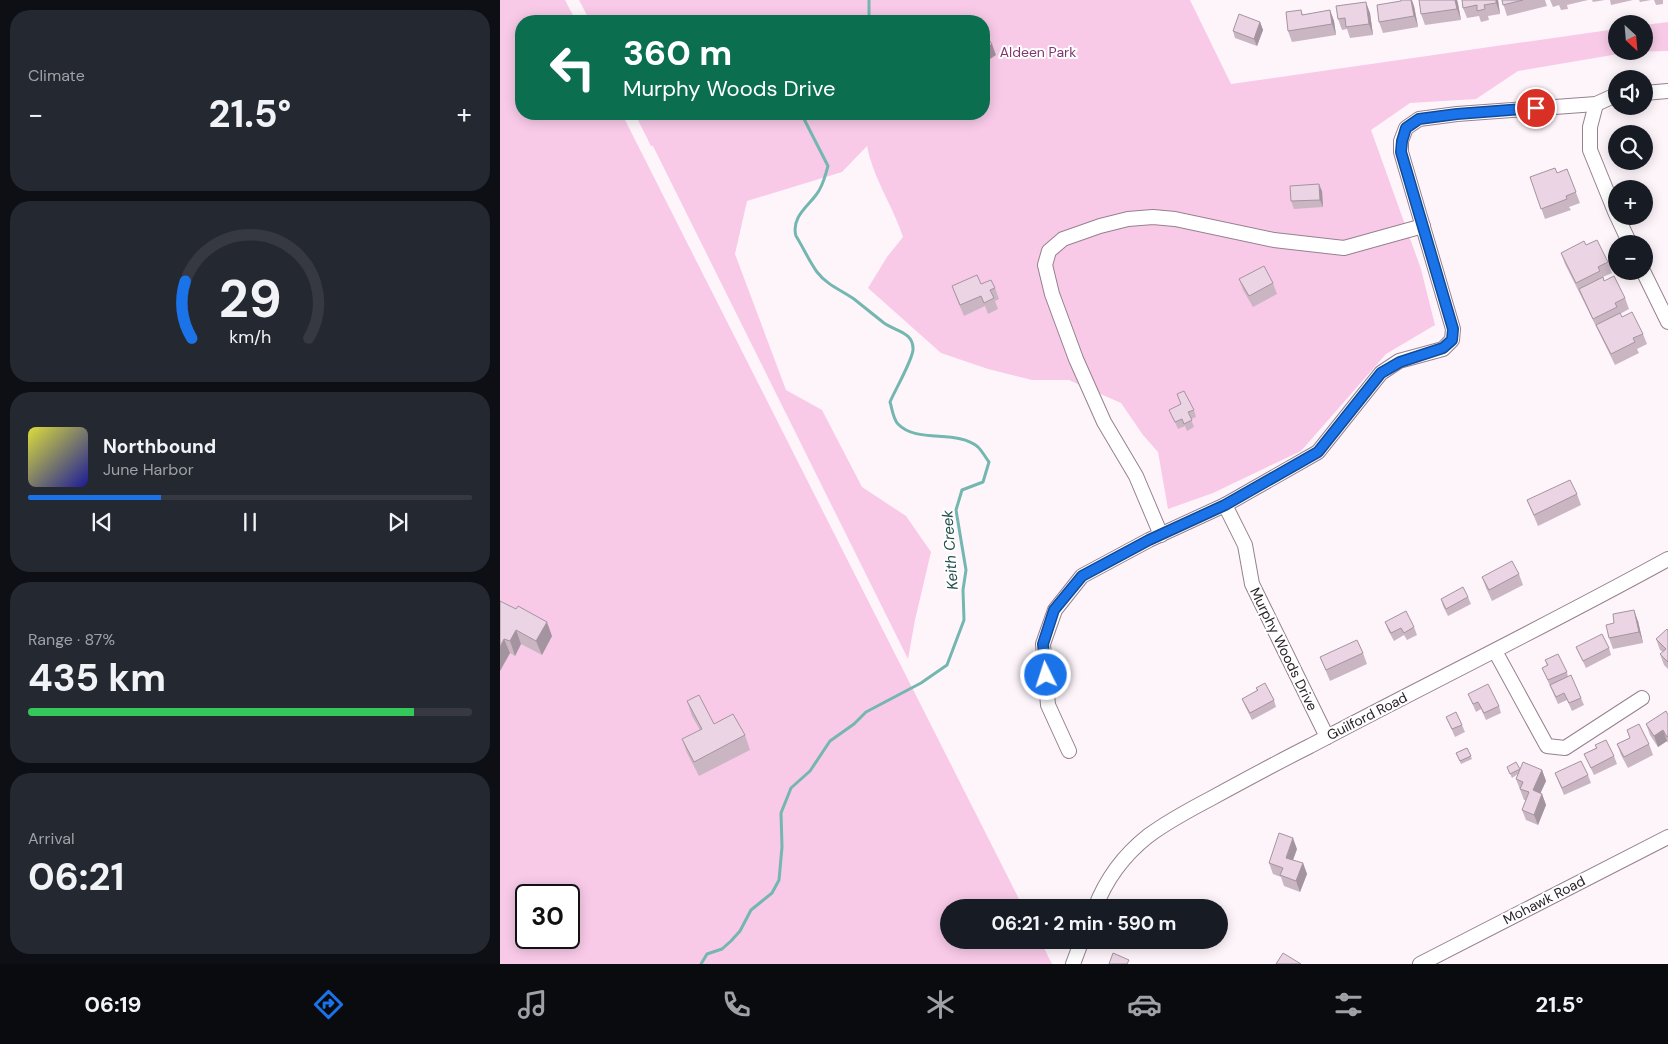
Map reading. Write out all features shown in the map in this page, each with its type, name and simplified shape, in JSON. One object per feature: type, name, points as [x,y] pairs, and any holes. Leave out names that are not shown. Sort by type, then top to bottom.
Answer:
[{"type":"street","points":[[1653,92],[1668,91]]},
{"type":"street","points":[[1069,751],[1048,705],[1043,644],[1054,610],[1082,576],[1161,535],[1225,505],[1318,452],[1381,373],[1400,362],[1443,348],[1452,340],[1453,329],[1401,152],[1406,128],[1419,119],[1457,114],[1596,104],[1608,99]]},
{"type":"street","points":[[1596,104],[1590,128],[1590,150],[1608,193]]},
{"type":"street","points":[[1161,535],[1136,476],[1104,422],[1076,359],[1052,294],[1045,265],[1049,250],[1064,238],[1100,226],[1128,219],[1153,217],[1274,240],[1344,248],[1423,226]]},
{"type":"street","points":[[1647,280],[1668,322]]},
{"type":"street","name":"Murphy Woods Drive","points":[[1225,505],[1245,545],[1252,584],[1327,737]]},
{"type":"street","name":"Guilford Road","points":[[1099,899],[1110,875],[1125,857],[1148,836],[1179,816],[1668,559]]},
{"type":"street","points":[[1495,651],[1547,746],[1565,748],[1642,698]]},
{"type":"street","name":"Mohawk Road","points":[[1420,964],[1668,837]]},
{"type":"street","points":[[1073,964],[1079,949]]},
{"type":"green space","points":[[500,0],[565,0],[573,15],[515,15],[515,120],[625,120],[1019,899],[940,899],[940,949],[1044,949],[1052,964],[500,964]]},
{"type":"green space","name":"Aldeen Park","points":[[579,0],[1190,0],[1231,84],[1608,30],[1608,56],[1518,71],[1476,99],[1410,103],[1371,130],[1421,269],[1435,325],[1386,354],[1301,451],[1213,493],[1168,509],[1158,452],[1143,435],[1121,403],[1069,380],[1032,380],[988,369],[941,353],[868,288],[887,257],[903,237],[878,181],[867,146],[842,172],[747,201],[735,254],[786,390],[822,410],[862,487],[906,516],[931,552],[908,659],[653,146],[651,146],[638,120],[990,120],[990,15],[587,15]]},
{"type":"green space","points":[[1668,22],[1668,51],[1653,51],[1653,24]]},
{"type":"building","points":[[1411,0],[1414,16],[1379,22],[1377,5]]},
{"type":"building","points":[[1419,0],[1455,0],[1457,9],[1421,14]]},
{"type":"building","points":[[1462,0],[1496,0],[1496,3],[1484,5],[1485,9],[1477,11],[1477,5],[1463,8]]},
{"type":"building","points":[[1502,0],[1523,0],[1503,5]]},
{"type":"building","points":[[1366,2],[1369,24],[1346,27],[1345,18],[1338,19],[1336,6]]},
{"type":"building","points":[[1301,10],[1302,15],[1330,10],[1332,24],[1288,31],[1286,12]]},
{"type":"building","points":[[1239,14],[1260,22],[1254,39],[1233,31]]},
{"type":"building","points":[[1555,168],[1557,173],[1567,169],[1576,192],[1566,196],[1567,199],[1541,209],[1530,177]]},
{"type":"building","points":[[1319,184],[1320,200],[1291,201],[1290,186]]},
{"type":"building","points":[[1597,240],[1608,262],[1598,267],[1600,271],[1576,283],[1561,253],[1584,241],[1586,245]]},
{"type":"building","points":[[1264,266],[1273,283],[1249,296],[1239,279]]},
{"type":"building","points":[[977,275],[981,284],[991,280],[995,288],[990,290],[994,298],[984,303],[981,296],[960,305],[952,286]]},
{"type":"building","points":[[1603,277],[1604,281],[1608,279],[1616,280],[1625,298],[1615,303],[1617,307],[1593,319],[1579,289]]},
{"type":"building","points":[[1632,312],[1643,334],[1633,338],[1635,342],[1611,354],[1596,325],[1620,313],[1622,317]]},
{"type":"building","points":[[1184,391],[1194,410],[1188,412],[1192,420],[1184,424],[1182,419],[1175,422],[1169,410],[1181,404],[1177,394]]},
{"type":"building","points":[[1570,480],[1577,494],[1534,515],[1527,500]]},
{"type":"building","points":[[1512,561],[1519,574],[1489,590],[1482,577]]},
{"type":"building","points":[[1463,587],[1468,597],[1446,609],[1441,599]]},
{"type":"building","points":[[500,601],[516,609],[518,606],[547,622],[536,641],[516,630],[510,641],[504,639],[500,647]]},
{"type":"building","points":[[1634,610],[1639,632],[1609,638],[1606,625],[1614,623],[1613,614]]},
{"type":"building","points":[[1406,611],[1414,627],[1404,633],[1401,628],[1391,633],[1385,622]]},
{"type":"building","points":[[1667,629],[1668,662],[1660,654],[1666,649],[1656,639]]},
{"type":"building","points":[[1602,634],[1609,648],[1583,661],[1576,647]]},
{"type":"building","points":[[1357,640],[1363,653],[1326,670],[1320,657]]},
{"type":"building","points":[[1558,654],[1567,672],[1548,680],[1542,668],[1548,665],[1545,660]]},
{"type":"building","points":[[1571,675],[1581,698],[1569,703],[1564,693],[1556,697],[1550,685]]},
{"type":"building","points":[[1265,683],[1274,700],[1250,713],[1242,699],[1258,690],[1256,688]]},
{"type":"building","points":[[1488,684],[1499,706],[1484,713],[1478,702],[1473,704],[1468,694]]},
{"type":"building","points":[[699,695],[714,724],[733,714],[745,735],[694,762],[682,739],[702,729],[687,701]]},
{"type":"building","points":[[1666,711],[1668,715],[1668,736],[1663,730],[1654,736],[1646,724]]},
{"type":"building","points":[[1456,712],[1462,725],[1452,729],[1446,717]]},
{"type":"building","points":[[1639,724],[1649,744],[1624,757],[1617,744],[1630,738],[1627,730]]},
{"type":"building","points":[[1606,740],[1614,756],[1591,768],[1584,754],[1597,748],[1595,745]]},
{"type":"building","points":[[1467,748],[1471,756],[1460,761],[1456,753]]},
{"type":"building","points":[[1581,761],[1588,775],[1562,788],[1555,773]]},
{"type":"building","points":[[1516,762],[1520,769],[1510,774],[1507,767]]},
{"type":"building","points":[[1523,762],[1542,770],[1533,790],[1542,794],[1534,815],[1522,810],[1529,792],[1520,789],[1523,782],[1516,779]]},
{"type":"building","points":[[1279,833],[1293,838],[1286,858],[1303,863],[1296,881],[1280,875],[1283,868],[1269,863]]},
{"type":"building","points":[[1113,953],[1129,960],[1127,964],[1109,964]]},
{"type":"building","points":[[1283,953],[1301,964],[1276,964]]},
{"type":"waterway","name":"Keith Creek","points":[[869,0],[869,15]]},
{"type":"waterway","name":"Keith Creek","points":[[701,964],[707,954],[722,949],[731,941],[740,931],[751,910],[772,893],[779,880],[782,847],[781,813],[791,788],[810,771],[830,741],[854,724],[866,712],[921,683],[947,665],[964,620],[963,590],[966,570],[956,510],[962,490],[983,482],[989,462],[978,447],[969,442],[916,433],[906,430],[896,422],[890,402],[912,355],[913,350],[910,339],[903,333],[888,326],[854,299],[821,277],[796,236],[795,230],[798,218],[816,195],[824,181],[828,166],[805,120]]},
{"type":"route","points":[[1046,675],[1043,644],[1054,610],[1082,576],[1149,540],[1225,505],[1318,452],[1381,373],[1400,362],[1443,348],[1452,340],[1453,329],[1401,152],[1406,128],[1419,119],[1536,108]]}]
